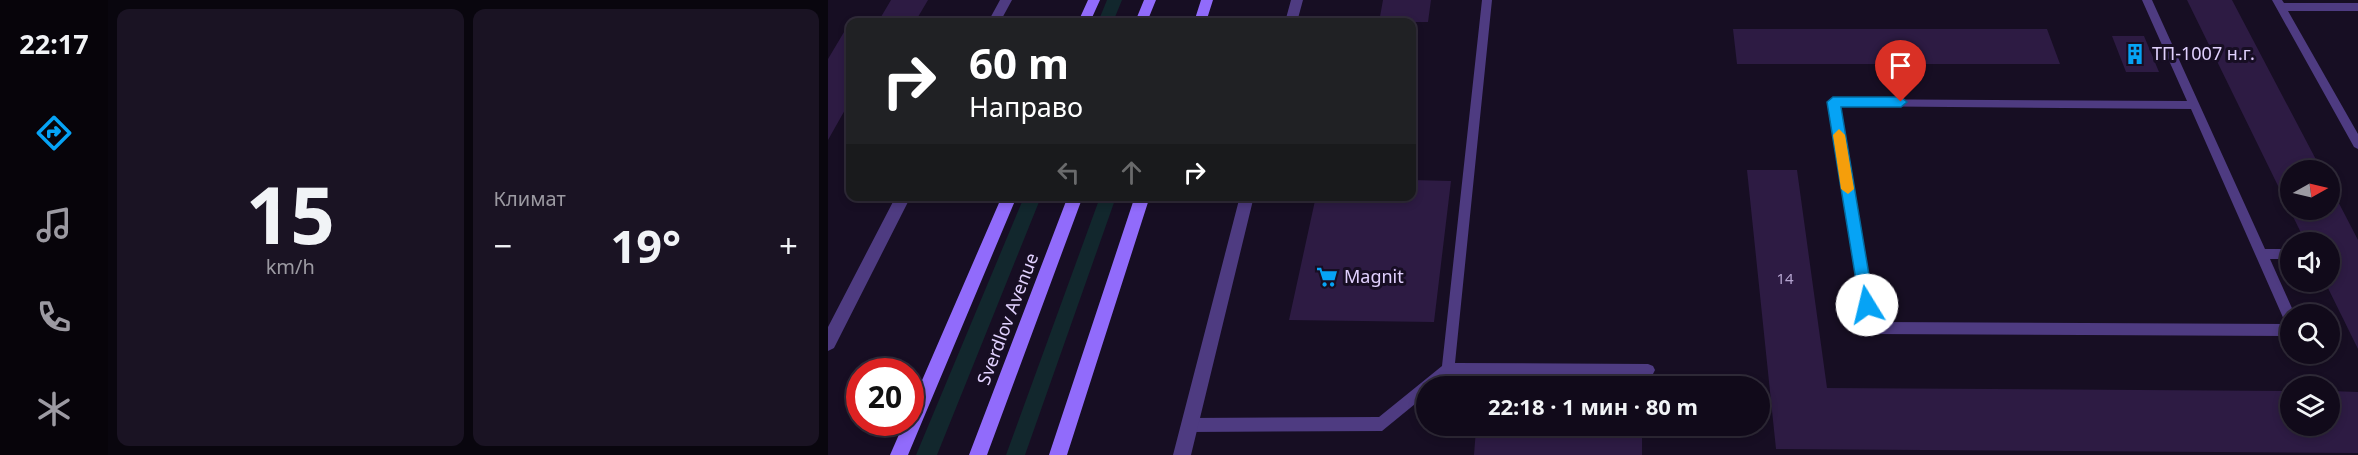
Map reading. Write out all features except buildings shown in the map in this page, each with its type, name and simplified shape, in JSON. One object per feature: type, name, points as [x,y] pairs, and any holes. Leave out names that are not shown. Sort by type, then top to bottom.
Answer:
[{"type":"main road","points":[[1086,18],[1094,0]]},
{"type":"main road","points":[[1143,18],[1150,0]]},
{"type":"main road","points":[[1201,18],[1207,0]]},
{"type":"main road","points":[[899,455],[1008,201]]},
{"type":"main road","name":"Sverdlov Avenue","points":[[978,455],[1074,201]]},
{"type":"main road","points":[[1058,455],[1141,201]]},
{"type":"street","points":[[996,18],[1006,0]]},
{"type":"street","points":[[1292,18],[1297,0]]},
{"type":"street","points":[[828,343],[901,201]]},
{"type":"street","points":[[1182,455],[1246,201]]},
{"type":"lane","points":[[1448,369],[1487,0]]},
{"type":"lane","points":[[2147,0],[2284,304]]},
{"type":"lane","points":[[2279,4],[2358,8]]},
{"type":"lane","points":[[2279,4],[2358,144]]},
{"type":"lane","points":[[2194,105],[1833,102],[1871,328],[2280,330]]},
{"type":"lane","points":[[2262,254],[2280,254]]},
{"type":"lane","points":[[1440,376],[1448,369],[1648,370]]},
{"type":"lane","points":[[1189,425],[1382,424],[1416,396]]},
{"type":"shaded area","points":[[1107,0],[1122,0],[1115,18],[1100,18]]},
{"type":"shaded area","points":[[1022,201],[1039,201],[937,455],[916,455]]},
{"type":"shaded area","points":[[1099,201],[1115,201],[1025,455],[1006,455]]},
{"type":"slow traffic","points":[[1839,135],[1848,189]]},
{"type":"place","name":"ТП-1007 н.г.","points":[[2135,54]]},
{"type":"place","name":"Magnit","points":[[1327,277]]},
{"type":"route","points":[[1867,305],[1833,102],[1901,102]]}]
